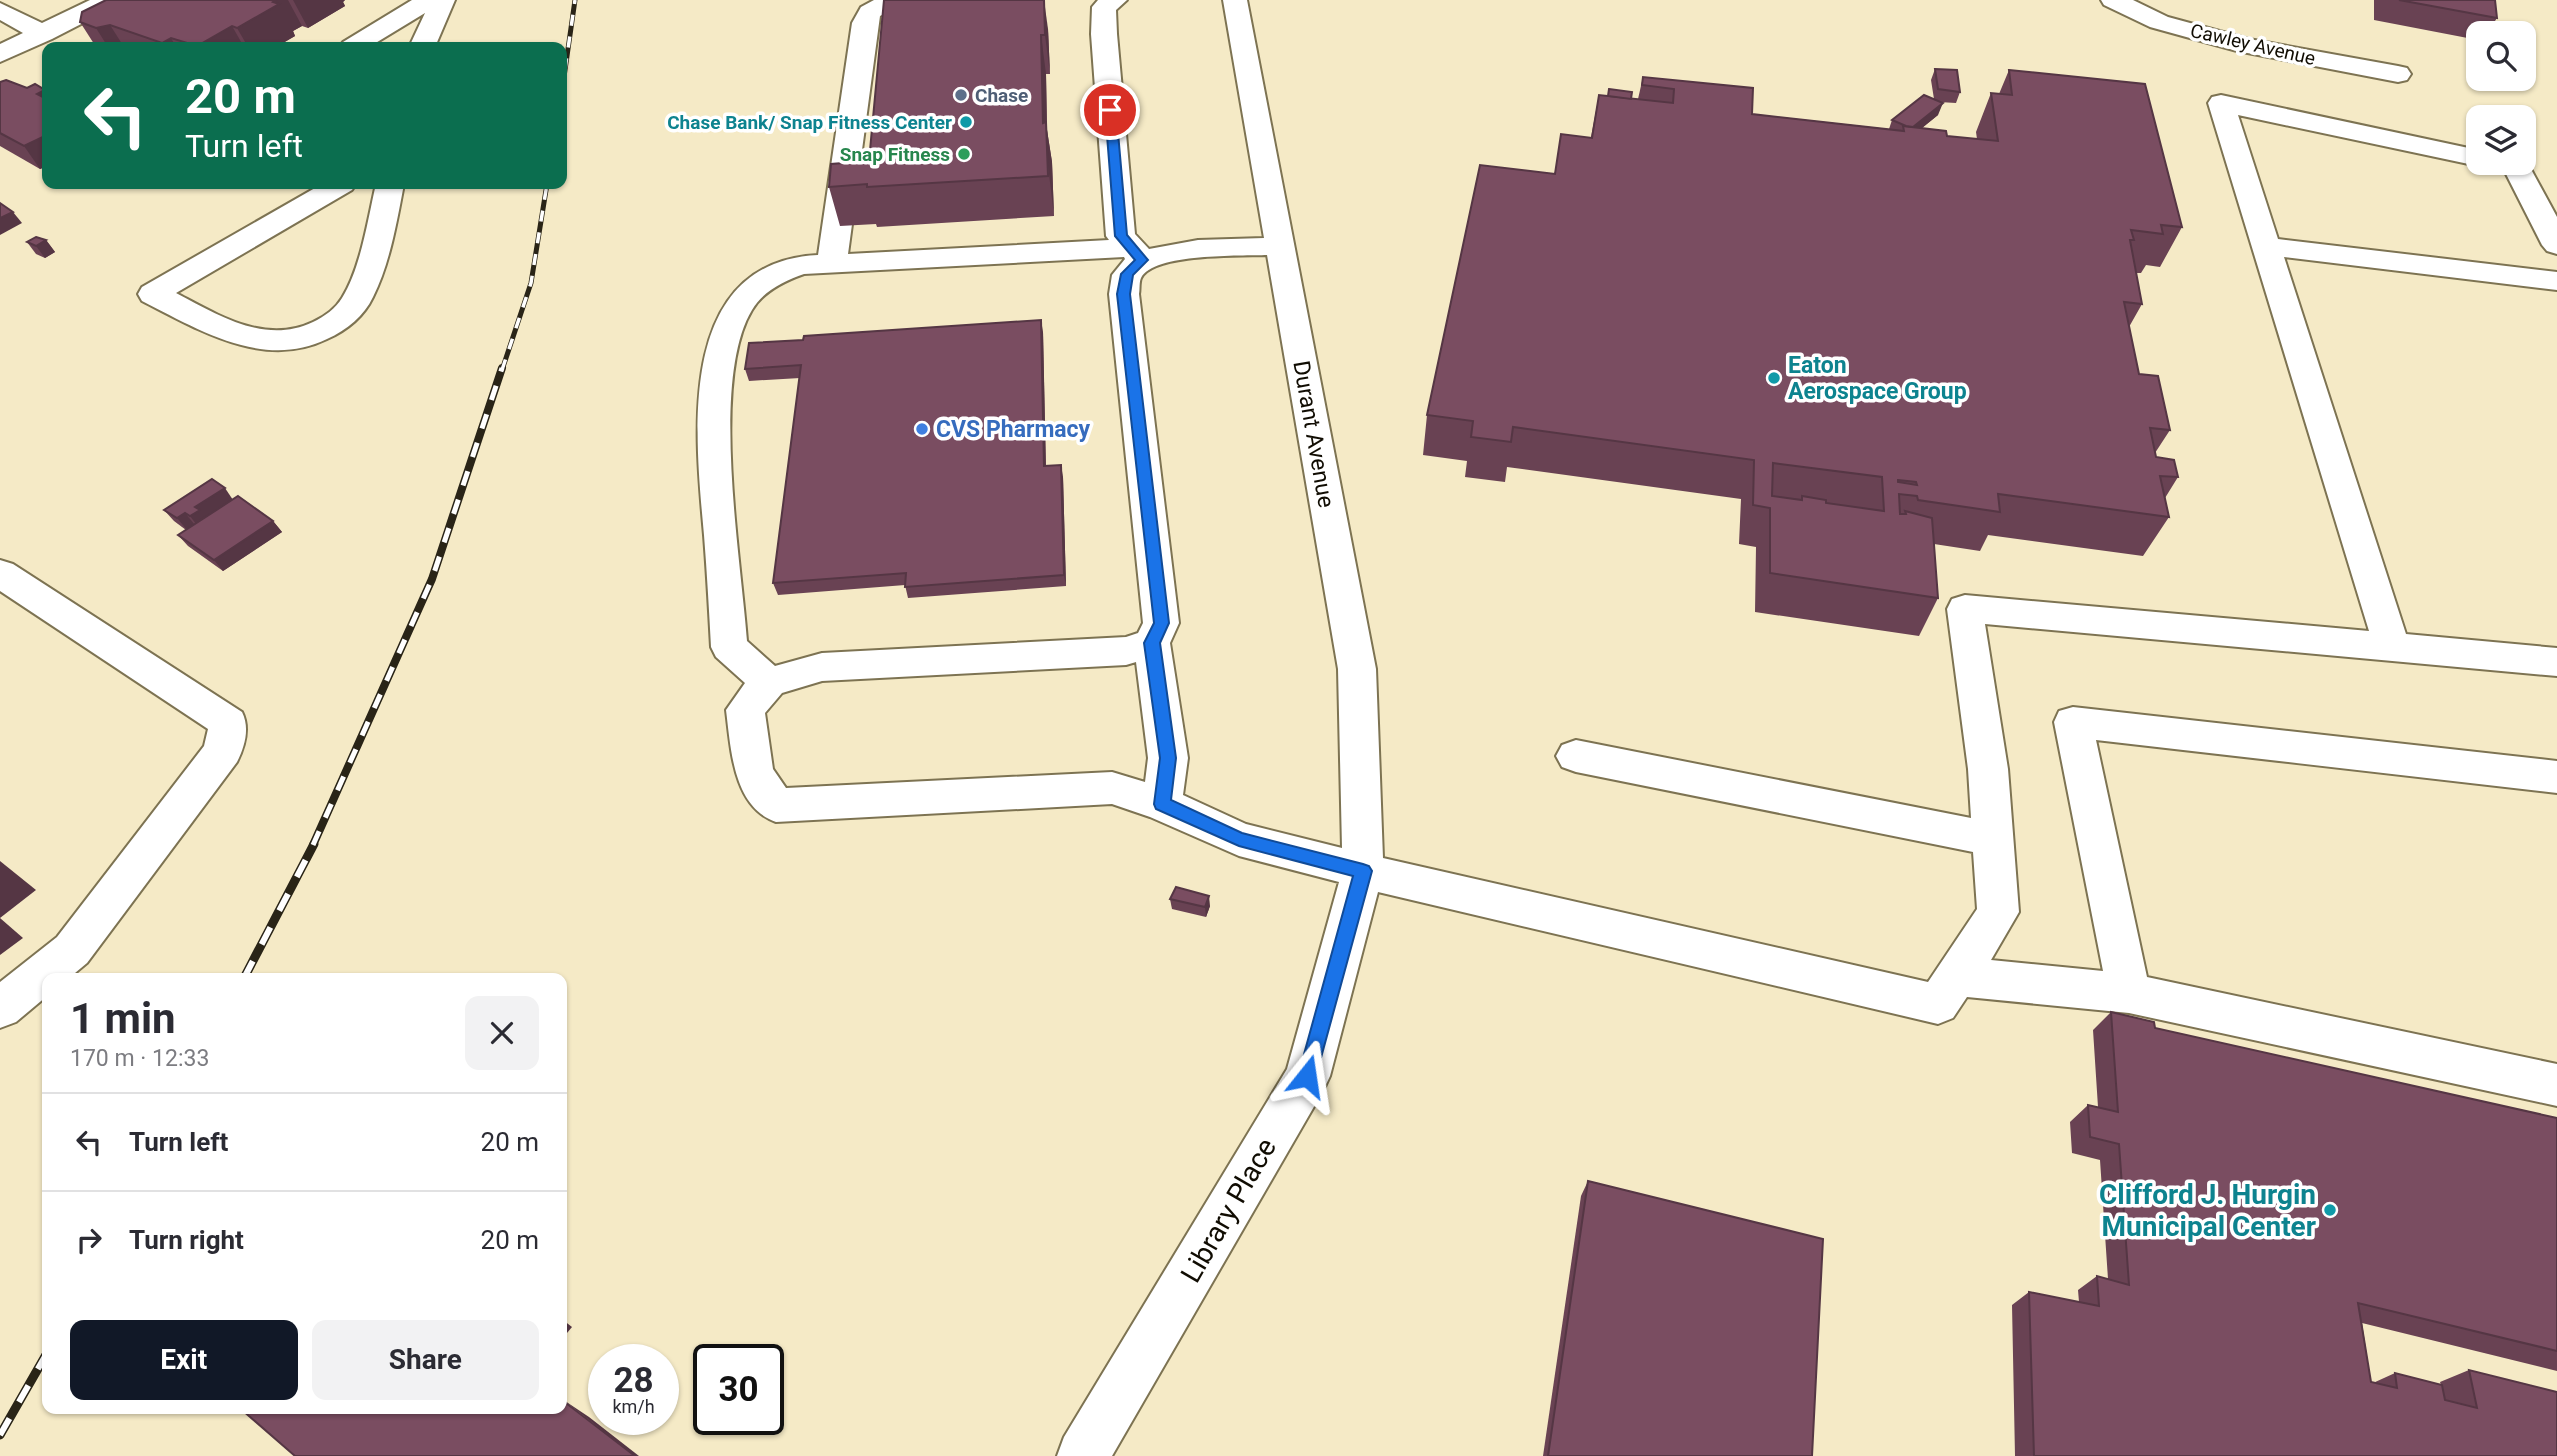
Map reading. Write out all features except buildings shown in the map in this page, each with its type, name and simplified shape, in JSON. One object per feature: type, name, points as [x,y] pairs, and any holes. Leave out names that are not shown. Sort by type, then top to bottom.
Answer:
[{"type":"street","points":[[0,54],[108,0]]},
{"type":"street","points":[[360,42],[429,0]]},
{"type":"street","points":[[424,42],[443,0]]},
{"type":"street","points":[[832,263],[865,23],[870,12],[883,5],[984,0]]},
{"type":"street","points":[[1115,0],[1104,7],[1104,34],[1121,236],[1137,254]]},
{"type":"street","name":"Durant Avenue","points":[[1235,0],[1357,669],[1363,871]]},
{"type":"street","name":"Cawley Avenue","points":[[2113,0],[2159,22],[2246,46],[2398,74]]},
{"type":"street","points":[[0,10],[43,34]]},
{"type":"street","points":[[2392,647],[2221,103],[2466,155]]},
{"type":"street","points":[[2521,175],[2557,245]]},
{"type":"street","points":[[333,189],[153,294],[233,334],[257,340],[314,335],[350,309],[357,297],[366,274],[389,189]]},
{"type":"street","points":[[769,682],[729,647],[713,446],[720,354],[735,312],[758,284],[782,270],[802,265],[1137,254],[1280,246]]},
{"type":"street","points":[[2266,246],[2557,281]]},
{"type":"street","points":[[1137,254],[1127,274],[1124,294],[1161,623],[1152,643],[1168,758],[1162,804]]},
{"type":"street","points":[[0,573],[228,723],[223,751],[72,950],[43,973]]},
{"type":"street","points":[[1152,643],[1126,651],[822,667],[769,682],[744,710],[754,773],[776,806],[1112,788],[1162,804],[1239,839],[1363,871],[1938,1003],[1998,912],[1988,769],[1965,609],[2557,662]]},
{"type":"street","points":[[2129,993],[2073,722],[2557,778]]},
{"type":"street","points":[[1576,756],[1993,839]]},
{"type":"street","name":"Library Place","points":[[1083,1456],[1307,1076],[1363,871]]},
{"type":"street","points":[[0,1008],[42,974]]},
{"type":"street","points":[[1956,976],[2129,993],[2557,1085]]},
{"type":"railway","points":[[567,56],[575,0]]},
{"type":"railway","points":[[502,370],[531,283],[546,189]]},
{"type":"railway","points":[[313,845],[432,579],[502,368]]},
{"type":"railway","points":[[247,973],[314,844]]},
{"type":"railway","points":[[0,1435],[42,1362]]},
{"type":"place","name":"Chase","points":[[961,95]]},
{"type":"place","name":"Chase Bank/ Snap Fitness Center","points":[[966,122]]},
{"type":"place","name":"Snap Fitness","points":[[964,154]]},
{"type":"place","name":"Eaton Aerospace Group","points":[[1774,378]]},
{"type":"place","name":"CVS Pharmacy","points":[[922,429]]},
{"type":"place","name":"Clifford J. Hurgin Municipal Center","points":[[2330,1210]]},
{"type":"route","points":[[1110,110],[1121,236],[1142,260],[1127,274],[1124,294],[1161,623],[1152,643],[1168,758],[1162,804],[1239,839],[1363,871],[1307,1076]]}]
